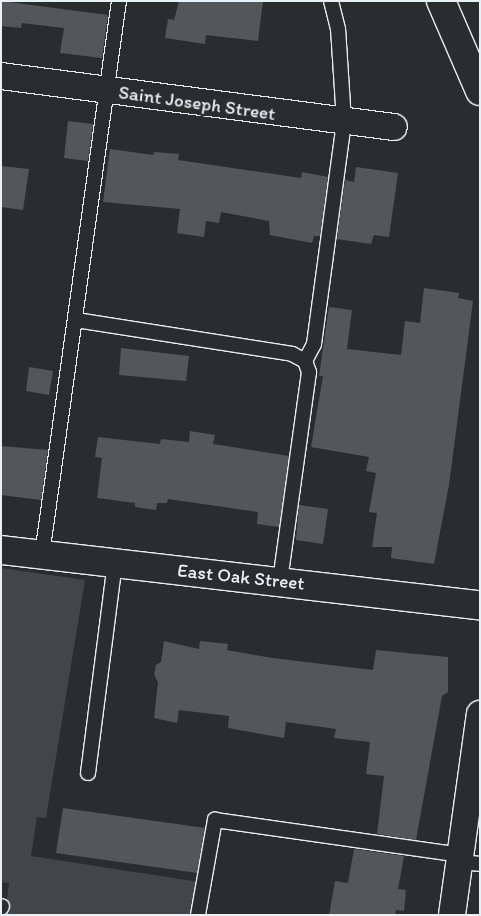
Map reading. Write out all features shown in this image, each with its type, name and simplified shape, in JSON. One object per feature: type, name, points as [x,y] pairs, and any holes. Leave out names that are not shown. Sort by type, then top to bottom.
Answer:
[{"type":"main road","points":[[441,1],[480,91]]},
{"type":"main road","name":"East Oak Street","points":[[1,550],[280,580],[480,605]]},
{"type":"street","name":"Saint Joseph Street","points":[[1,76],[394,127]]},
{"type":"street","points":[[452,915],[467,860],[480,714]]},
{"type":"lane","points":[[42,555],[119,1]]},
{"type":"lane","points":[[305,361],[314,344],[344,121],[338,29],[331,1]]},
{"type":"lane","points":[[76,320],[292,354],[305,361],[309,372],[280,580]]},
{"type":"lane","points":[[88,773],[115,563]]},
{"type":"lane","points":[[198,915],[215,820],[467,860]]},
{"type":"shaded area","points":[[1,568],[85,580],[46,818],[37,817],[31,856],[206,883],[201,915],[5,915],[9,883],[1,882]]},
{"type":"building","points":[[1,1],[108,15],[102,58],[60,53],[64,28],[22,23],[21,28],[1,26]]},
{"type":"building","points":[[179,1],[263,1],[258,41],[206,35],[205,44],[165,38],[168,19],[174,20]]},
{"type":"building","points":[[68,121],[93,124],[88,161],[64,158]]},
{"type":"building","points":[[110,149],[153,155],[154,152],[179,154],[178,160],[301,178],[302,172],[328,177],[320,236],[314,236],[312,243],[270,235],[269,221],[221,212],[219,223],[206,221],[204,237],[177,233],[180,209],[103,202]]},
{"type":"building","points":[[1,166],[29,169],[23,210],[1,207]]},
{"type":"building","points":[[356,167],[398,173],[389,237],[374,235],[371,244],[337,239],[345,180],[354,182]]},
{"type":"building","points":[[424,288],[459,293],[458,298],[473,301],[449,485],[434,564],[391,558],[392,547],[372,547],[377,513],[369,512],[376,473],[366,471],[369,457],[311,447],[323,376],[319,376],[329,307],[352,310],[347,349],[401,355],[405,321],[420,323]]},
{"type":"building","points":[[121,348],[189,356],[186,381],[119,375]]},
{"type":"building","points":[[29,367],[53,371],[49,395],[26,391]]},
{"type":"building","points":[[190,431],[215,435],[213,444],[289,456],[279,527],[257,524],[258,512],[168,499],[167,503],[157,503],[156,510],[135,507],[135,503],[97,498],[102,458],[95,457],[98,437],[160,444],[161,439],[189,442]]},
{"type":"building","points":[[1,446],[48,450],[41,500],[1,495]]},
{"type":"building","points":[[299,505],[328,509],[323,544],[296,540]]},
{"type":"building","points":[[164,641],[199,649],[200,641],[228,644],[227,650],[272,658],[373,670],[376,650],[448,657],[448,692],[442,696],[416,840],[377,834],[384,776],[366,774],[370,742],[334,738],[336,729],[286,722],[284,738],[228,728],[229,716],[179,710],[177,723],[154,718],[158,682],[154,675],[156,665],[161,662]]},
{"type":"building","points":[[63,808],[205,828],[197,873],[56,853]]},
{"type":"building","points":[[354,849],[404,856],[398,889],[406,890],[404,911],[396,910],[395,915],[329,915],[335,881],[348,883]]}]
